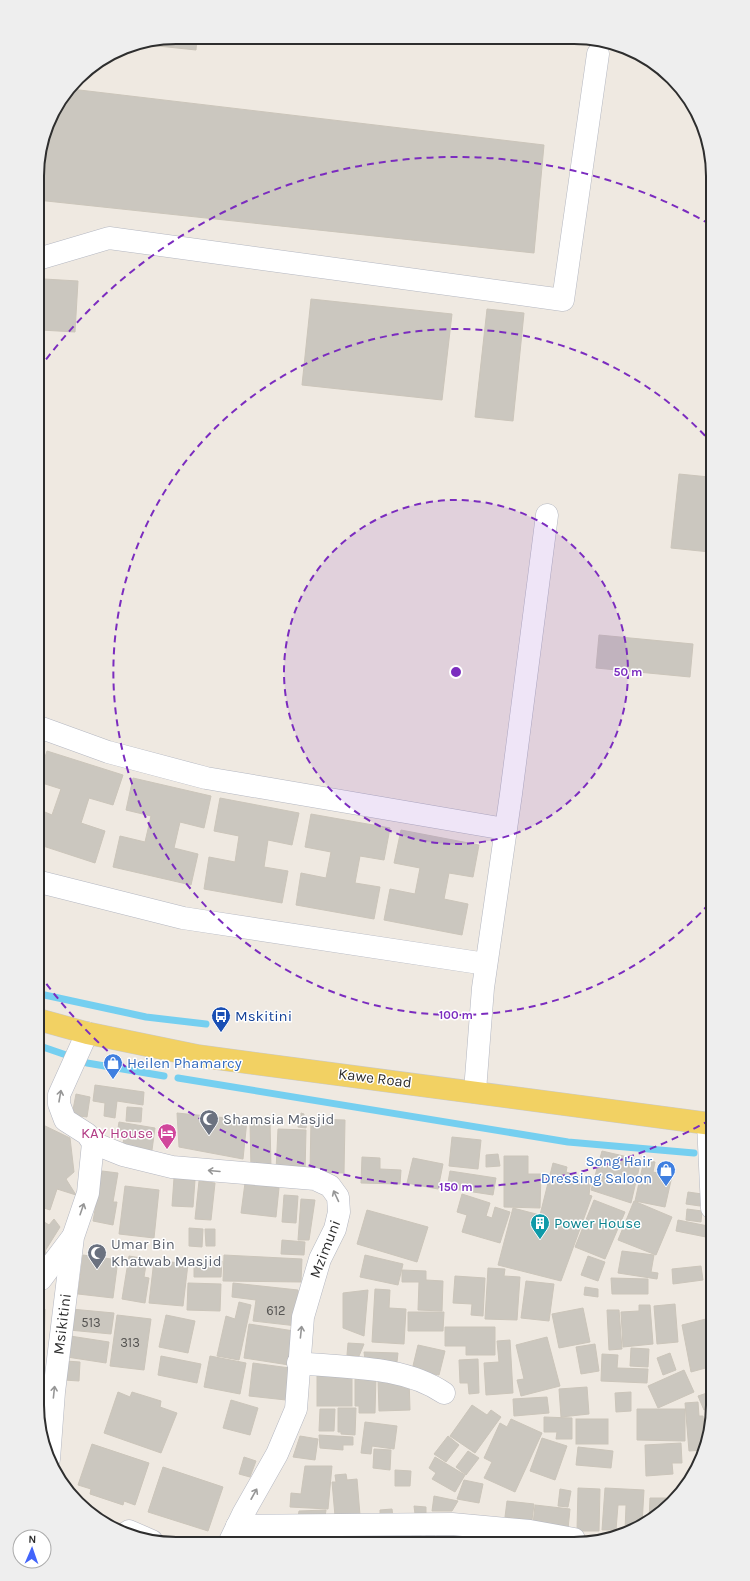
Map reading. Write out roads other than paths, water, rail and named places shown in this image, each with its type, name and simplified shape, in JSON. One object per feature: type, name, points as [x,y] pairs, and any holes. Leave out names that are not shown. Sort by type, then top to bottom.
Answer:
[{"type":"main road","name":"Kawe Road","points":[[44,1021],[86,1034],[199,1056],[706,1122]]},
{"type":"street","points":[[44,257],[109,238],[563,300],[598,54]]},
{"type":"street","points":[[475,1091],[486,964],[547,515]]},
{"type":"street","points":[[44,729],[108,752],[206,778],[505,829]]},
{"type":"street","points":[[44,883],[183,918],[486,964]]},
{"type":"street","points":[[86,1034],[62,1086],[59,1104],[64,1120],[87,1134],[93,1143]]},
{"type":"street","name":"Msikitini","points":[[47,1430],[73,1237],[88,1193],[93,1143]]},
{"type":"street","name":"Mzimuni","points":[[93,1143],[122,1155],[172,1167],[315,1179],[330,1186],[338,1197],[339,1212],[335,1229],[320,1259],[307,1297],[303,1317],[298,1363],[296,1409],[292,1423],[234,1534]]},
{"type":"street","name":"Msikitini","points":[[44,1275],[73,1237]]},
{"type":"street","points":[[298,1363],[406,1375],[430,1384],[444,1393]]},
{"type":"street","points":[[234,1534],[452,1524],[530,1531],[563,1537]]},
{"type":"waterway","points":[[44,995],[146,1017],[206,1024]]},
{"type":"waterway","points":[[44,1047],[72,1057]]},
{"type":"waterway","points":[[87,1063],[164,1076]]},
{"type":"waterway","points":[[178,1078],[568,1142],[694,1153]]},
{"type":"place","name":"Mskitini","points":[[221,1033]]},
{"type":"place","name":"Heilen Phamarcy","points":[[113,1080]]},
{"type":"place","name":"Shamsia Masjid","points":[[209,1136]]},
{"type":"place","name":"KAY House","points":[[167,1150]]},
{"type":"place","name":"Song Hair Dressing Saloon","points":[[666,1187]]},
{"type":"place","name":"Power House","points":[[540,1240]]},
{"type":"place","name":"Umar Bin Khatwab Masjid","points":[[97,1270]]}]
